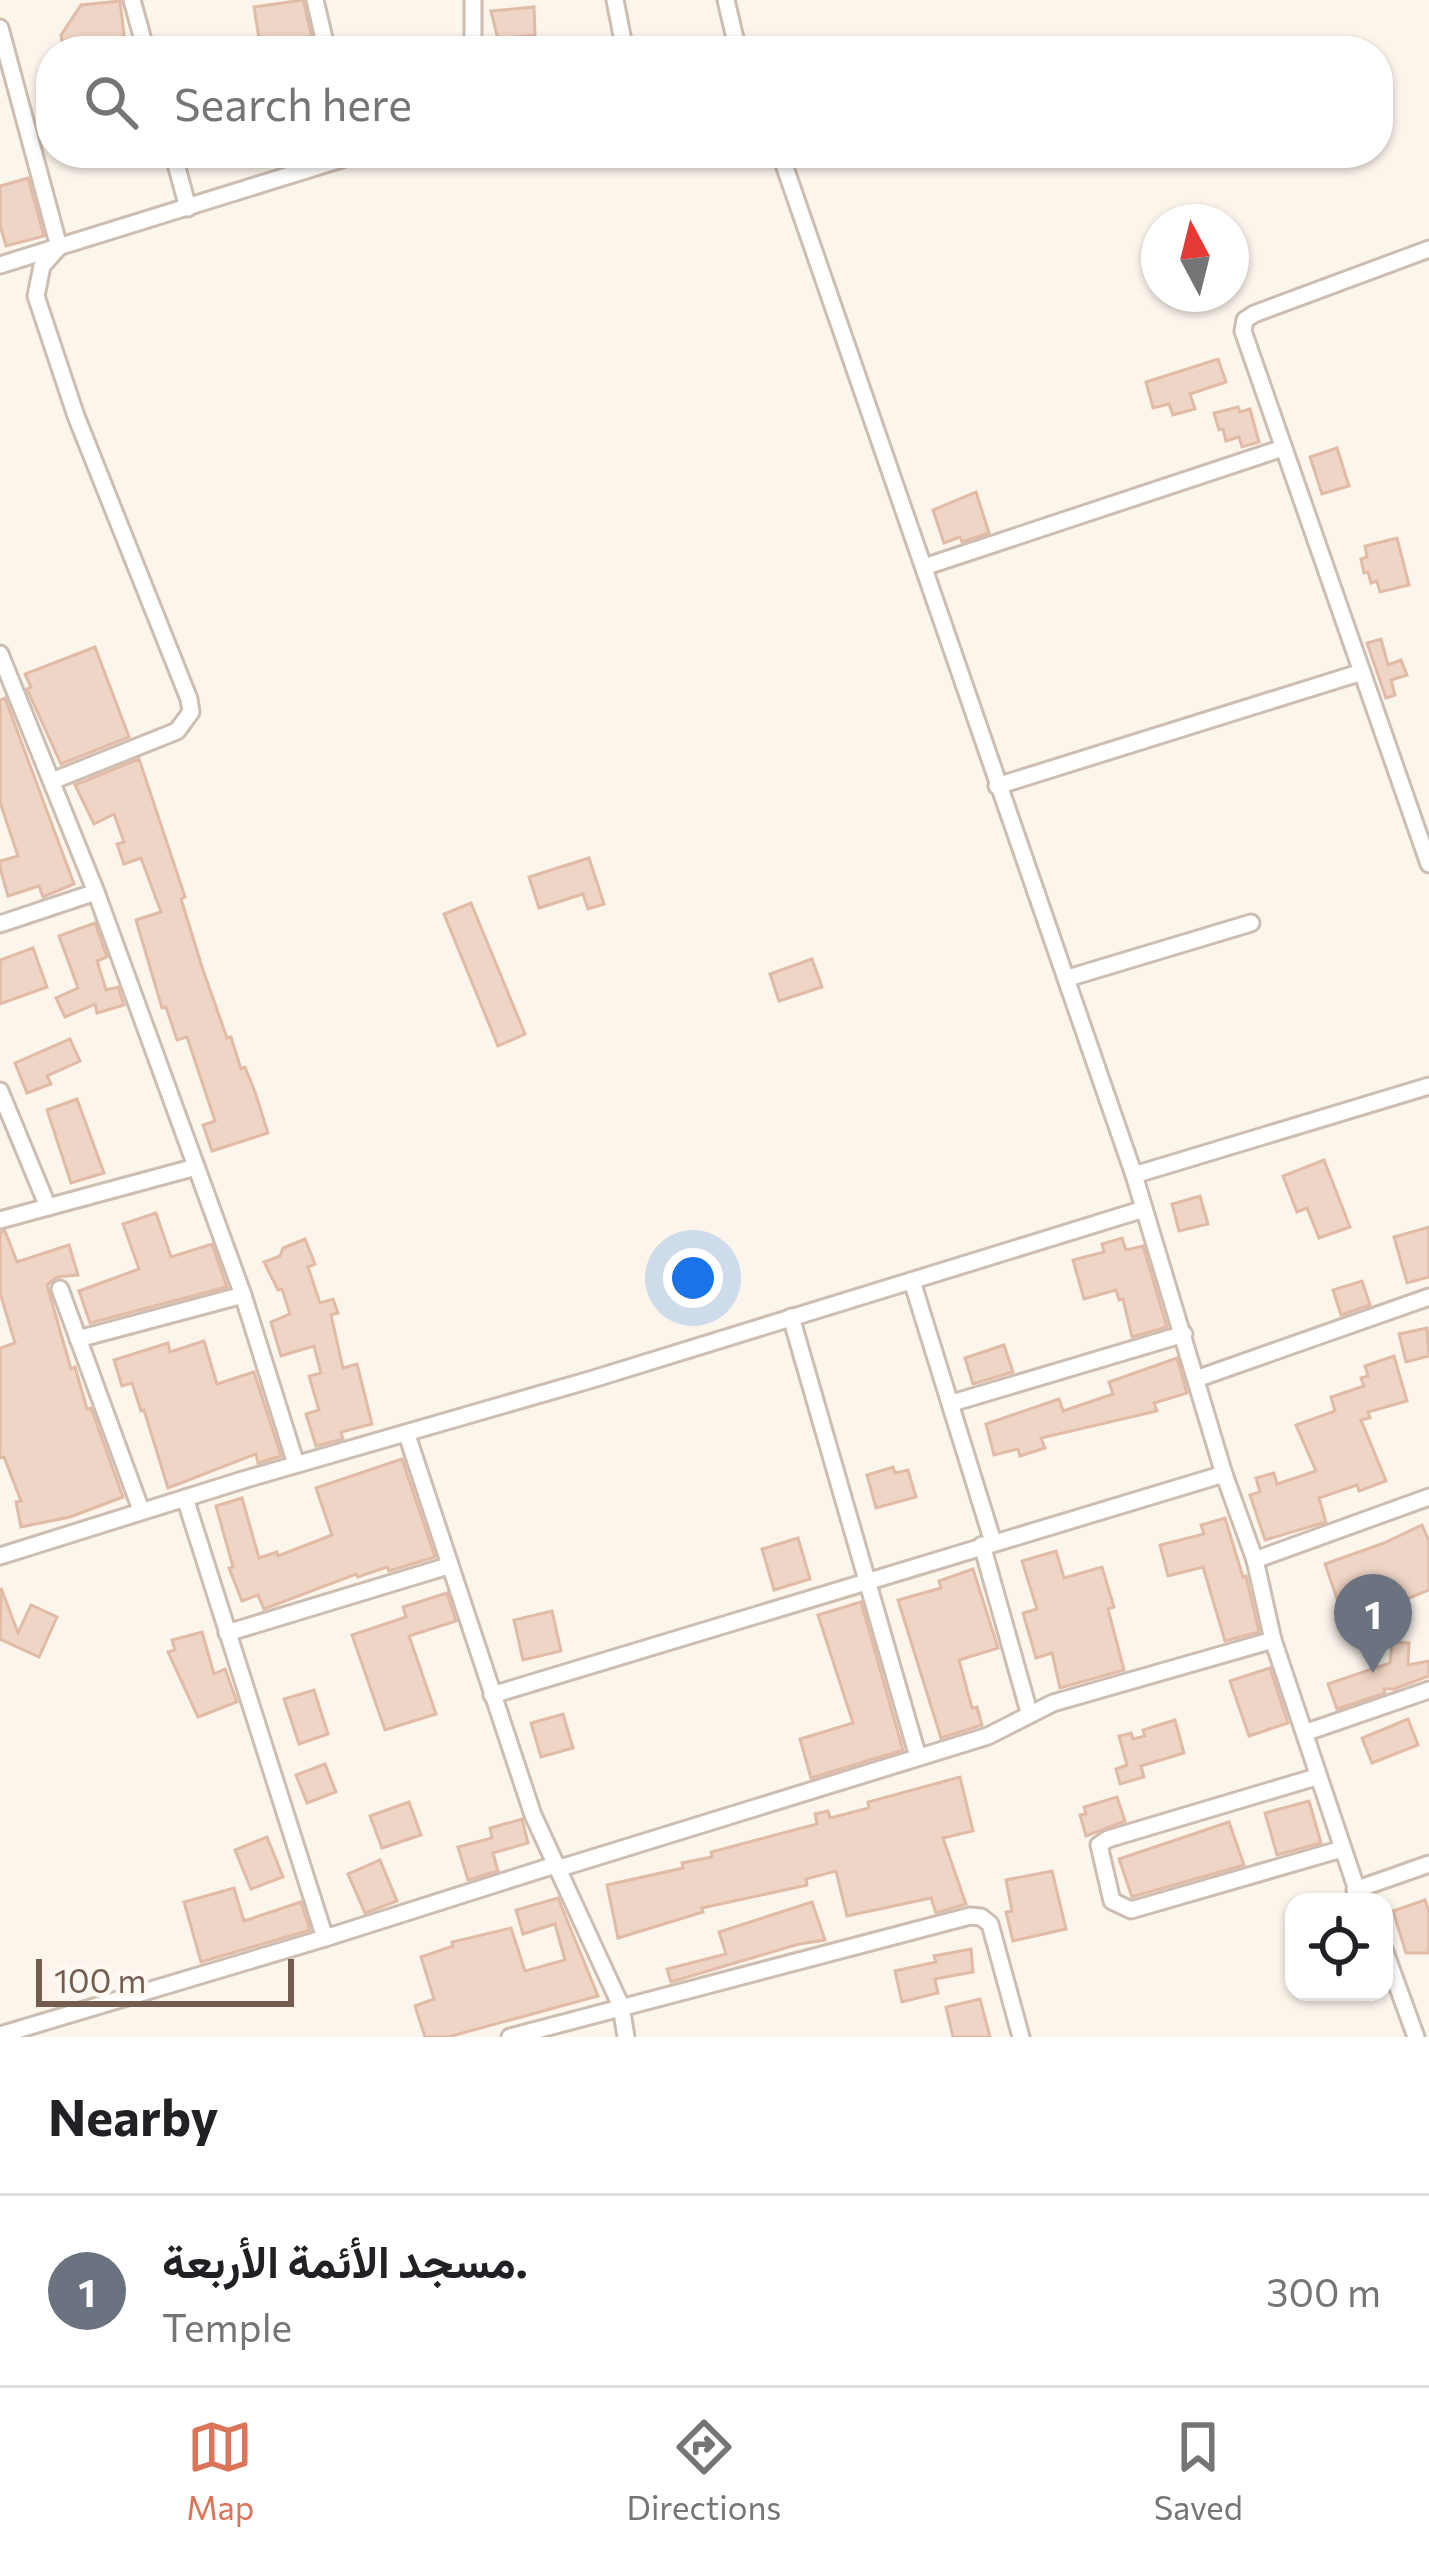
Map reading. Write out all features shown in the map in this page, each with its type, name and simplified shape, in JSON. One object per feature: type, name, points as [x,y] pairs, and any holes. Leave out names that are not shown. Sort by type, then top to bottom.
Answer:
[{"type":"street","points":[[132,0],[142,36]]},
{"type":"street","points":[[315,0],[323,36]]},
{"type":"street","points":[[473,0],[473,36]]},
{"type":"street","points":[[615,0],[622,36]]},
{"type":"street","points":[[725,0],[734,36]]},
{"type":"street","points":[[0,28],[36,162]]},
{"type":"street","points":[[38,168],[59,247]]},
{"type":"street","points":[[177,168],[188,208]]},
{"type":"street","points":[[0,265],[310,168]]},
{"type":"street","points":[[785,168],[1134,1175],[1224,1474],[1255,1559],[1273,1640],[1357,1893]]},
{"type":"street","points":[[52,781],[177,731],[191,712],[76,416],[36,296],[42,266],[59,247]]},
{"type":"street","points":[[1429,249],[1245,320],[1246,347],[1429,864]]},
{"type":"street","points":[[924,567],[1283,448]]},
{"type":"street","points":[[0,654],[96,892],[243,1295],[296,1464]]},
{"type":"street","points":[[997,786],[1362,672]]},
{"type":"street","points":[[0,924],[96,892]]},
{"type":"street","points":[[1068,978],[1251,923]]},
{"type":"street","points":[[1134,1175],[1429,1085]]},
{"type":"street","points":[[0,1091],[48,1207]]},
{"type":"street","points":[[0,1220],[196,1167]]},
{"type":"street","points":[[1,1553],[407,1435],[1144,1208]]},
{"type":"street","points":[[912,1281],[952,1402],[1029,1712]]},
{"type":"street","points":[[60,1289],[142,1510]]},
{"type":"street","points":[[78,1339],[243,1295]]},
{"type":"street","points":[[1196,1379],[1429,1297]]},
{"type":"street","points":[[791,1318],[918,1757]]},
{"type":"street","points":[[952,1402],[1184,1334]]},
{"type":"street","points":[[407,1435],[491,1695],[556,1867],[621,2006],[626,2037]]},
{"type":"street","points":[[491,1695],[1224,1474]]},
{"type":"street","points":[[1255,1559],[1429,1497]]},
{"type":"street","points":[[185,1498],[326,1939]]},
{"type":"street","points":[[227,1633],[448,1566]]},
{"type":"street","points":[[0,2035],[988,1736],[1029,1712],[1273,1640]]},
{"type":"street","points":[[1307,1732],[1429,1690]]},
{"type":"street","points":[[1316,1777],[1108,1839],[1099,1845],[1098,1856],[1112,1901],[1131,1910],[1342,1849]]},
{"type":"street","points":[[1365,1893],[1429,1864]]},
{"type":"street","points":[[510,2037],[970,1916],[990,1924],[1021,2037]]},
{"type":"street","points":[[1393,1974],[1416,2037]]},
{"type":"building","points":[[303,0],[312,36],[259,36],[254,7]]},
{"type":"building","points":[[120,1],[124,36],[61,36],[81,5]]},
{"type":"building","points":[[534,7],[535,35],[497,36],[491,11]]},
{"type":"building","points":[[28,178],[44,236],[6,246],[0,225],[0,186]]},
{"type":"building","points":[[1218,359],[1226,382],[1190,394],[1195,409],[1173,415],[1169,404],[1153,408],[1146,382]]},
{"type":"building","points":[[1238,407],[1240,412],[1250,409],[1259,442],[1242,447],[1239,437],[1226,441],[1223,429],[1219,430],[1214,413]]},
{"type":"building","points":[[1337,448],[1349,486],[1322,494],[1310,457]]},
{"type":"building","points":[[976,492],[989,533],[944,543],[933,510]]},
{"type":"building","points":[[1397,538],[1409,585],[1380,592],[1377,581],[1371,583],[1368,572],[1364,573],[1365,546]]},
{"type":"building","points":[[1381,639],[1388,665],[1401,660],[1407,675],[1391,680],[1395,695],[1386,698],[1367,643]]},
{"type":"building","points":[[95,647],[129,737],[61,764],[27,689],[31,687],[25,674]]},
{"type":"building","points":[[5,698],[74,884],[43,897],[39,886],[8,896],[0,868],[0,861],[18,856],[0,802],[0,700]]},
{"type":"building","points":[[139,759],[185,897],[181,899],[203,970],[268,1133],[212,1151],[203,1125],[215,1121],[187,1037],[177,1040],[166,1007],[162,1008],[136,920],[161,912],[141,858],[124,864],[117,844],[124,842],[114,814],[94,824],[75,785]]},
{"type":"building","points":[[589,858],[604,904],[588,909],[583,894],[539,908],[529,877]]},
{"type":"building","points":[[471,903],[525,1034],[498,1046],[444,914]]},
{"type":"building","points":[[95,923],[107,957],[97,961],[106,990],[118,987],[124,1005],[97,1013],[95,1004],[65,1017],[56,998],[78,988],[59,936]]},
{"type":"building","points":[[33,948],[47,987],[0,1004],[0,960]]},
{"type":"building","points":[[812,959],[822,987],[779,1001],[770,974]]},
{"type":"building","points":[[70,1039],[80,1061],[47,1076],[51,1084],[27,1093],[15,1063]]},
{"type":"building","points":[[77,1099],[104,1173],[71,1183],[47,1110]]},
{"type":"building","points":[[1324,1160],[1350,1227],[1319,1238],[1307,1208],[1297,1212],[1283,1176]]},
{"type":"building","points":[[1200,1196],[1208,1224],[1179,1231],[1172,1204]]},
{"type":"building","points":[[156,1213],[171,1257],[212,1244],[227,1287],[90,1323],[79,1291],[139,1269],[123,1224]]},
{"type":"building","points":[[1429,1227],[1429,1277],[1407,1283],[1394,1237]]},
{"type":"building","points":[[5,1231],[17,1262],[69,1245],[78,1275],[57,1277],[47,1285],[71,1369],[75,1367],[123,1497],[70,1517],[21,1527],[16,1502],[21,1501],[4,1457],[0,1458],[0,1348],[15,1343],[0,1293],[0,1232]]},
{"type":"building","points":[[1122,1238],[1126,1250],[1143,1246],[1167,1327],[1132,1337],[1123,1299],[1119,1300],[1116,1290],[1084,1299],[1073,1260],[1104,1252],[1102,1244]]},
{"type":"building","points":[[305,1239],[315,1264],[308,1267],[320,1303],[333,1299],[338,1313],[331,1315],[343,1368],[357,1364],[372,1424],[341,1432],[343,1439],[316,1446],[306,1414],[319,1410],[309,1376],[321,1373],[314,1346],[281,1356],[271,1322],[290,1314],[282,1289],[278,1290],[264,1262]]},
{"type":"building","points":[[1362,1281],[1370,1305],[1341,1315],[1333,1290]]},
{"type":"building","points":[[1427,1328],[1429,1356],[1406,1362],[1399,1334]]},
{"type":"building","points":[[204,1341],[217,1384],[254,1372],[281,1456],[258,1463],[256,1454],[168,1488],[144,1410],[132,1383],[122,1386],[114,1360],[168,1343],[170,1352]]},
{"type":"building","points":[[1004,1345],[1013,1372],[973,1384],[965,1358]]},
{"type":"building","points":[[1394,1356],[1407,1401],[1368,1412],[1370,1418],[1361,1420],[1386,1481],[1319,1498],[1326,1522],[1265,1540],[1250,1495],[1260,1492],[1256,1478],[1274,1473],[1277,1484],[1316,1471],[1296,1425],[1335,1411],[1331,1397],[1364,1386],[1365,1366]]},
{"type":"building","points":[[1177,1358],[1187,1393],[1154,1403],[1157,1411],[1041,1438],[1045,1448],[1020,1456],[1018,1449],[994,1455],[986,1424],[1059,1399],[1063,1411],[1113,1394],[1109,1382]]},
{"type":"building","points":[[402,1459],[435,1557],[389,1571],[387,1567],[356,1574],[264,1609],[258,1595],[242,1601],[229,1568],[233,1567],[216,1506],[242,1498],[259,1558],[277,1552],[278,1556],[332,1535],[316,1488]]},
{"type":"building","points":[[893,1467],[895,1473],[908,1470],[916,1497],[876,1508],[867,1475]]},
{"type":"building","points":[[1225,1518],[1259,1632],[1225,1641],[1203,1567],[1168,1576],[1160,1545],[1204,1534],[1201,1525]]},
{"type":"building","points":[[1422,1525],[1429,1541],[1429,1590],[1407,1599],[1404,1591],[1342,1613],[1325,1564]]},
{"type":"building","points":[[798,1538],[810,1579],[774,1590],[762,1549]]},
{"type":"building","points":[[1056,1551],[1064,1578],[1102,1567],[1124,1670],[1060,1688],[1052,1653],[1036,1658],[1023,1613],[1037,1609],[1022,1561]]},
{"type":"building","points":[[973,1569],[998,1648],[959,1660],[972,1708],[977,1707],[982,1725],[941,1738],[898,1600],[941,1588],[939,1581]]},
{"type":"building","points":[[1,1588],[18,1633],[31,1605],[57,1617],[39,1657],[0,1639]]},
{"type":"building","points":[[447,1593],[456,1621],[409,1636],[436,1714],[385,1730],[352,1635],[406,1617],[403,1607]]},
{"type":"building","points":[[861,1602],[903,1750],[811,1778],[800,1739],[853,1723],[818,1615]]},
{"type":"building","points":[[552,1611],[561,1651],[523,1660],[514,1620]]},
{"type":"building","points":[[202,1632],[214,1674],[225,1669],[237,1702],[198,1717],[168,1652],[175,1650],[172,1640]]},
{"type":"building","points":[[1392,1642],[1409,1643],[1408,1665],[1429,1661],[1429,1676],[1337,1709],[1328,1684],[1390,1663]]},
{"type":"building","points":[[1270,1668],[1288,1723],[1249,1736],[1230,1681]]},
{"type":"building","points":[[314,1690],[328,1734],[299,1744],[284,1699]]},
{"type":"building","points":[[563,1714],[573,1748],[541,1757],[531,1723]]},
{"type":"building","points":[[1408,1719],[1418,1745],[1372,1763],[1362,1738]]},
{"type":"building","points":[[1175,1720],[1184,1753],[1141,1766],[1144,1777],[1120,1784],[1116,1769],[1127,1765],[1119,1736],[1145,1736],[1143,1730]]},
{"type":"building","points":[[325,1764],[336,1792],[307,1803],[296,1775]]},
{"type":"building","points":[[960,1777],[973,1831],[943,1838],[966,1904],[936,1913],[931,1898],[847,1916],[836,1871],[806,1879],[807,1885],[702,1908],[703,1912],[618,1938],[607,1885],[683,1868],[682,1863],[712,1857],[711,1852],[817,1824],[815,1814],[828,1811],[830,1818],[869,1808],[868,1802]]},
{"type":"building","points":[[1117,1797],[1125,1821],[1086,1836],[1080,1815],[1086,1814],[1084,1807]]},
{"type":"building","points":[[1309,1801],[1321,1843],[1277,1855],[1265,1813]]},
{"type":"building","points":[[409,1802],[421,1835],[382,1848],[370,1816]]},
{"type":"building","points":[[522,1819],[528,1843],[493,1853],[498,1871],[468,1880],[458,1847],[492,1838],[490,1828]]},
{"type":"building","points":[[1229,1822],[1244,1865],[1132,1897],[1119,1859]]},
{"type":"building","points":[[267,1837],[283,1877],[251,1889],[235,1850]]},
{"type":"building","points":[[380,1860],[397,1901],[365,1913],[348,1874]]},
{"type":"building","points":[[1052,1871],[1066,1929],[1013,1941],[1006,1912],[1012,1911],[1006,1880]]},
{"type":"building","points":[[234,1888],[244,1921],[301,1902],[310,1930],[201,1962],[184,1902]]},
{"type":"building","points":[[558,1898],[598,1996],[448,2037],[425,2037],[415,2006],[434,1999],[421,1957],[453,1946],[452,1942],[511,1928],[525,1971],[565,1960],[555,1924],[523,1934],[516,1910]]},
{"type":"building","points":[[1425,1900],[1429,1953],[1406,1953],[1393,1911]]},
{"type":"building","points":[[812,1902],[825,1940],[671,1982],[667,1969],[726,1954],[719,1932]]},
{"type":"building","points":[[971,1949],[973,1972],[935,1979],[938,1993],[902,2002],[895,1971]]},
{"type":"building","points":[[980,1999],[990,2037],[953,2037],[946,2007]]},
{"type":"place","name":"مسجد الأئمة الأربعة.","points":[[1373,1673]]}]
